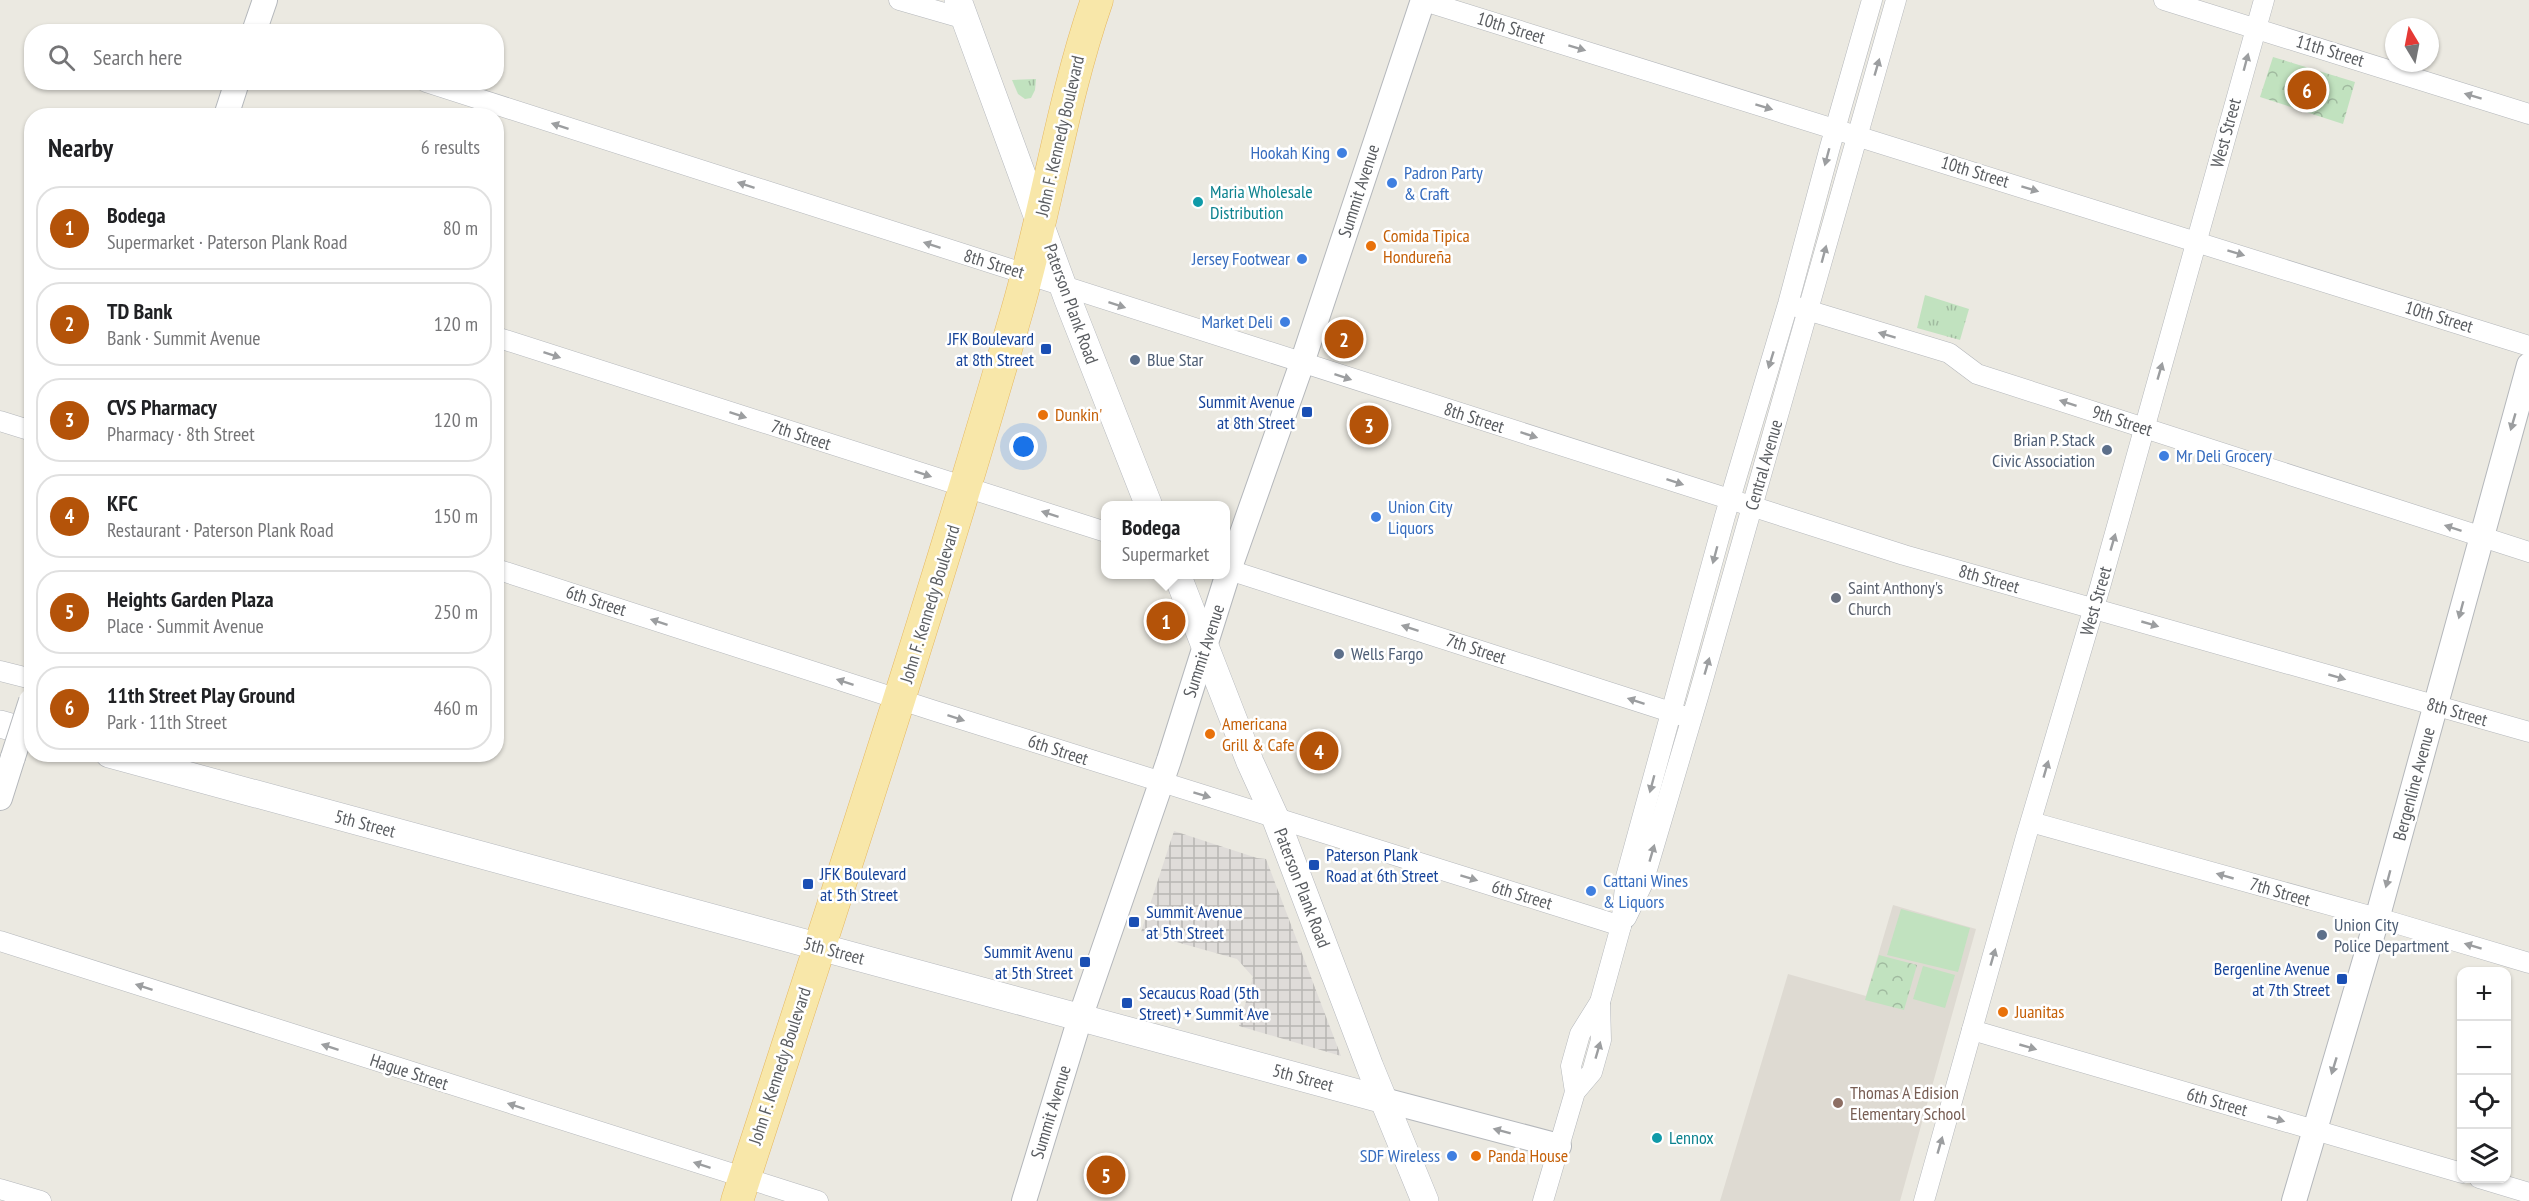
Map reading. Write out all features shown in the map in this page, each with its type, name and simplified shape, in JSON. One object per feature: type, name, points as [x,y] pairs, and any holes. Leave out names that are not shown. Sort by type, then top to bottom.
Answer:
[{"type":"main road","name":"John F. Kennedy Boulevard","points":[[740,1190],[900,700],[965,488],[1028,275],[1080,50],[1097,0]]},
{"type":"main road","name":"Paterson Plank Road","points":[[961,9],[1062,285],[1147,501]]},
{"type":"main road","name":"Paterson Plank Road","points":[[1179,579],[1425,1201]]},
{"type":"main road","points":[[0,724],[24,731]]},
{"type":"main road","name":"5th Street","points":[[138,762],[1384,1100]]},
{"type":"street","points":[[260,24],[265,0]]},
{"type":"street","points":[[899,0],[961,9]]},
{"type":"street","name":"10th Street","points":[[1422,0],[2529,345]]},
{"type":"street","name":"Summit Avenue","points":[[1230,563],[1302,363],[1422,0]]},
{"type":"street","name":"Central Avenue","points":[[1543,1201],[1575,1092],[1592,1072],[1601,1040],[1600,1002],[1621,926],[1643,883],[1730,499],[1788,304],[1872,0]]},
{"type":"street","name":"Central Avenue","points":[[1682,715],[1753,505],[1896,0]]},
{"type":"street","name":"11th Street","points":[[2164,0],[2529,114]]},
{"type":"street","name":"West Street","points":[[1924,1201],[2094,608],[2264,0]]},
{"type":"street","points":[[229,108],[234,90]]},
{"type":"street","name":"8th Street","points":[[451,90],[1904,555],[2529,732]]},
{"type":"street","name":"9th Street","points":[[1788,304],[1949,353],[1977,374],[2529,552]]},
{"type":"street","name":"7th Street","points":[[504,340],[1101,530]]},
{"type":"street","name":"Bergenline Avenue","points":[[2294,1201],[2377,919],[2529,365]]},
{"type":"street","points":[[0,421],[24,428]]},
{"type":"street","name":"7th Street","points":[[1230,570],[1682,715]]},
{"type":"street","name":"6th Street","points":[[504,572],[900,700],[1621,926]]},
{"type":"street","name":"Summit Avenue","points":[[1024,1201],[1080,1018],[1206,649],[1225,579]]},
{"type":"street","points":[[0,671],[24,677]]},
{"type":"street","points":[[0,798],[24,722]]},
{"type":"street","name":"7th Street","points":[[2031,822],[2529,963]]},
{"type":"street","name":"Hague Street","points":[[0,941],[740,1190],[818,1201]]},
{"type":"street","name":"6th Street","points":[[1972,1030],[2457,1172]]},
{"type":"street","name":"5th Street","points":[[1384,1100],[1559,1146]]},
{"type":"street","points":[[2493,1183],[2529,1193]]},
{"type":"street","points":[[0,1188],[41,1201]]},
{"type":"shaded area","points":[[1174,831],[1266,859],[1341,1056],[1239,1026],[1253,977],[1237,959],[1141,932]]},
{"type":"shaded area","name":"Thomas A Edision Elementary School","points":[[1893,905],[1976,929],[1900,1201],[1720,1201],[1788,974],[1866,996]]},
{"type":"green space","points":[[2273,57],[2355,82],[2343,124],[2260,97]]},
{"type":"green space","points":[[1036,79],[1035,90],[1031,98],[1025,99],[1018,94],[1012,80]]},
{"type":"green space","points":[[1925,295],[1969,309],[1960,340],[1917,328]]},
{"type":"green space","points":[[1901,909],[1970,928],[1958,972],[1887,955]]},
{"type":"green space","points":[[1879,955],[1917,965],[1904,1010],[1865,1000]]},
{"type":"green space","points":[[1923,966],[1955,975],[1945,1008],[1913,999]]},
{"type":"place","name":"11th Street Play Ground","points":[[2307,90]]},
{"type":"place","name":"Hookah King","points":[[1342,153]]},
{"type":"place","name":"Padron Party & Craft","points":[[1392,183]]},
{"type":"place","name":"Maria Wholesale Distribution","points":[[1198,202]]},
{"type":"place","name":"Comida Tipica Hondureña","points":[[1371,246]]},
{"type":"place","name":"Jersey Footwear","points":[[1302,259]]},
{"type":"place","name":"Market Deli","points":[[1285,322]]},
{"type":"place","name":"TD Bank","points":[[1344,339]]},
{"type":"place","name":"JFK Boulevard at 8th Street","points":[[1046,349]]},
{"type":"place","name":"Blue Star","points":[[1135,360]]},
{"type":"place","name":"Summit Avenue at 8th Street","points":[[1307,412]]},
{"type":"place","name":"Dunkin'","points":[[1043,415]]},
{"type":"place","name":"CVS Pharmacy","points":[[1369,425]]},
{"type":"place","name":"Brian P. Stack Civic Association","points":[[2107,450]]},
{"type":"place","name":"Mr Deli Grocery","points":[[2164,456]]},
{"type":"place","name":"Union City Liquors","points":[[1376,517]]},
{"type":"place","name":"Saint Anthony's Church","points":[[1836,598]]},
{"type":"place","name":"Bodega","points":[[1166,621]]},
{"type":"place","name":"Wells Fargo","points":[[1339,654]]},
{"type":"place","name":"Americana Grill & Cafe","points":[[1210,734]]},
{"type":"place","name":"KFC","points":[[1319,751]]},
{"type":"place","name":"Paterson Plank Road at 6th Street","points":[[1314,865]]},
{"type":"place","name":"JFK Boulevard at 5th Street","points":[[808,884]]},
{"type":"place","name":"Cattani Wines & Liquors","points":[[1591,891]]},
{"type":"place","name":"Summit Avenue at 5th Street","points":[[1134,922]]},
{"type":"place","name":"Union City Police Department","points":[[2322,935]]},
{"type":"place","name":"Summit Avenu at 5th Street","points":[[1085,962]]},
{"type":"place","name":"Bergenline Avenue at 7th Street","points":[[2342,979]]},
{"type":"place","name":"Secaucus Road (5th Street) + Summit Ave","points":[[1127,1003]]},
{"type":"place","name":"Juanitas","points":[[2003,1012]]},
{"type":"place","name":"Thomas A Edision Elementary School","points":[[1838,1103]]},
{"type":"place","name":"Lennox","points":[[1657,1138]]},
{"type":"place","name":"SDF Wireless","points":[[1452,1156]]},
{"type":"place","name":"Panda House","points":[[1476,1156]]},
{"type":"place","name":"Heights Garden Plaza","points":[[1106,1175]]}]
